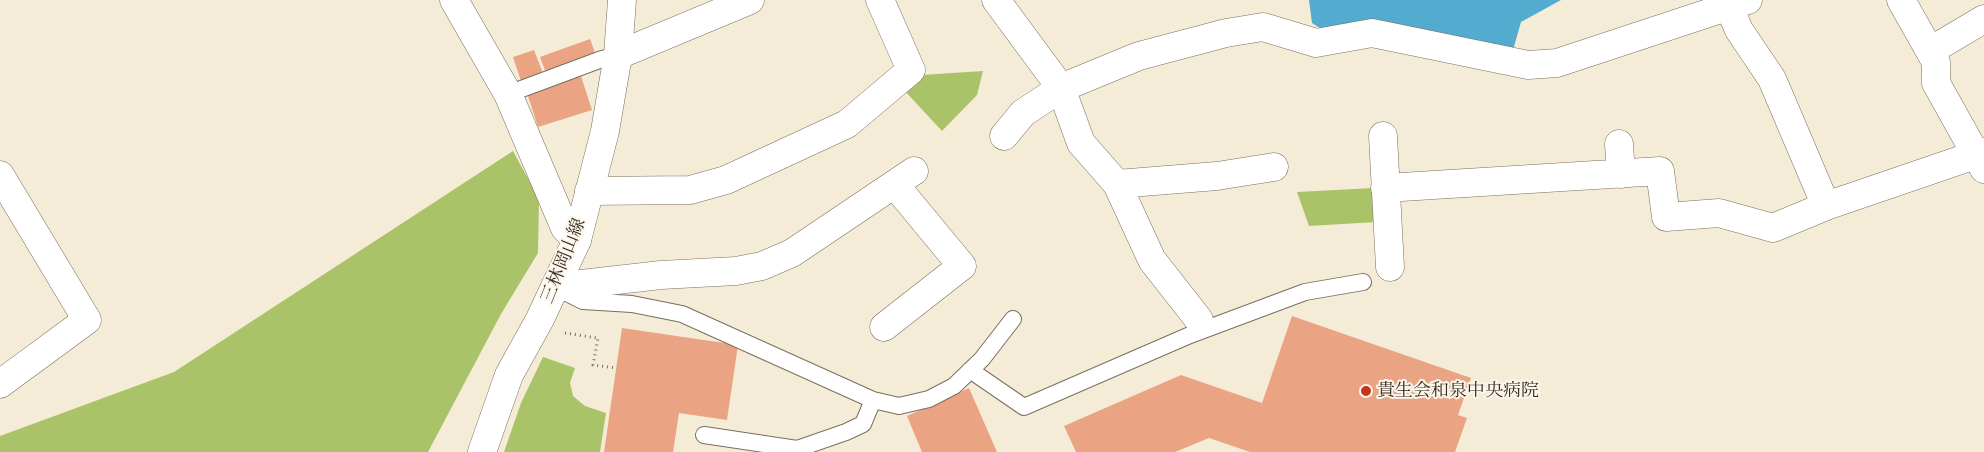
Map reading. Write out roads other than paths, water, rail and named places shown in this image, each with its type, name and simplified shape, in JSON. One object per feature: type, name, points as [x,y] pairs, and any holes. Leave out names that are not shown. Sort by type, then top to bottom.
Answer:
[{"type":"street","points":[[454,0],[508,94],[565,228],[577,240]]},
{"type":"street","name":"三林岡山線","points":[[482,452],[509,375],[540,319],[577,240],[605,131],[618,55],[622,0]]},
{"type":"street","points":[[618,55],[750,0]]},
{"type":"street","points":[[589,191],[690,190],[726,180],[847,124],[910,70],[880,0]]},
{"type":"street","points":[[996,0],[1061,88],[1080,142],[1117,184],[1152,260],[1199,320]]},
{"type":"street","points":[[1385,188],[1660,171],[1666,217],[1719,213],[1773,228],[1826,206],[1981,159],[1936,83],[1936,62],[1900,0]]},
{"type":"street","points":[[1004,136],[1023,113],[1061,88],[1139,56],[1226,33],[1263,27],[1316,43],[1372,33],[1528,65],[1557,63],[1738,4],[1739,30],[1772,79],[1826,206]]},
{"type":"street","points":[[1930,51],[1984,20]]},
{"type":"street","points":[[1383,136],[1390,268]]},
{"type":"street","points":[[1619,144],[1621,174]]},
{"type":"street","points":[[1117,184],[1216,176],[1274,167]]},
{"type":"street","points":[[0,175],[87,320],[0,384]]},
{"type":"street","points":[[555,287],[661,275],[736,271],[762,266],[792,253],[904,178],[962,266],[884,327]]},
{"type":"lane","points":[[508,94],[602,59],[618,55]]},
{"type":"lane","points":[[970,370],[1024,407],[1190,335],[1270,305],[1306,292],[1363,282]]},
{"type":"lane","points":[[555,287],[583,300],[632,304],[682,314],[874,400],[899,406],[929,400],[954,386],[982,358],[1013,319]]},
{"type":"lane","points":[[704,435],[797,449],[863,424],[874,400]]},
{"type":"water","points":[[1309,0],[1561,0],[1521,22],[1513,50],[1323,30],[1312,23]]},
{"type":"place","name":"貴生会和泉中央病院","points":[[1366,391]]}]
